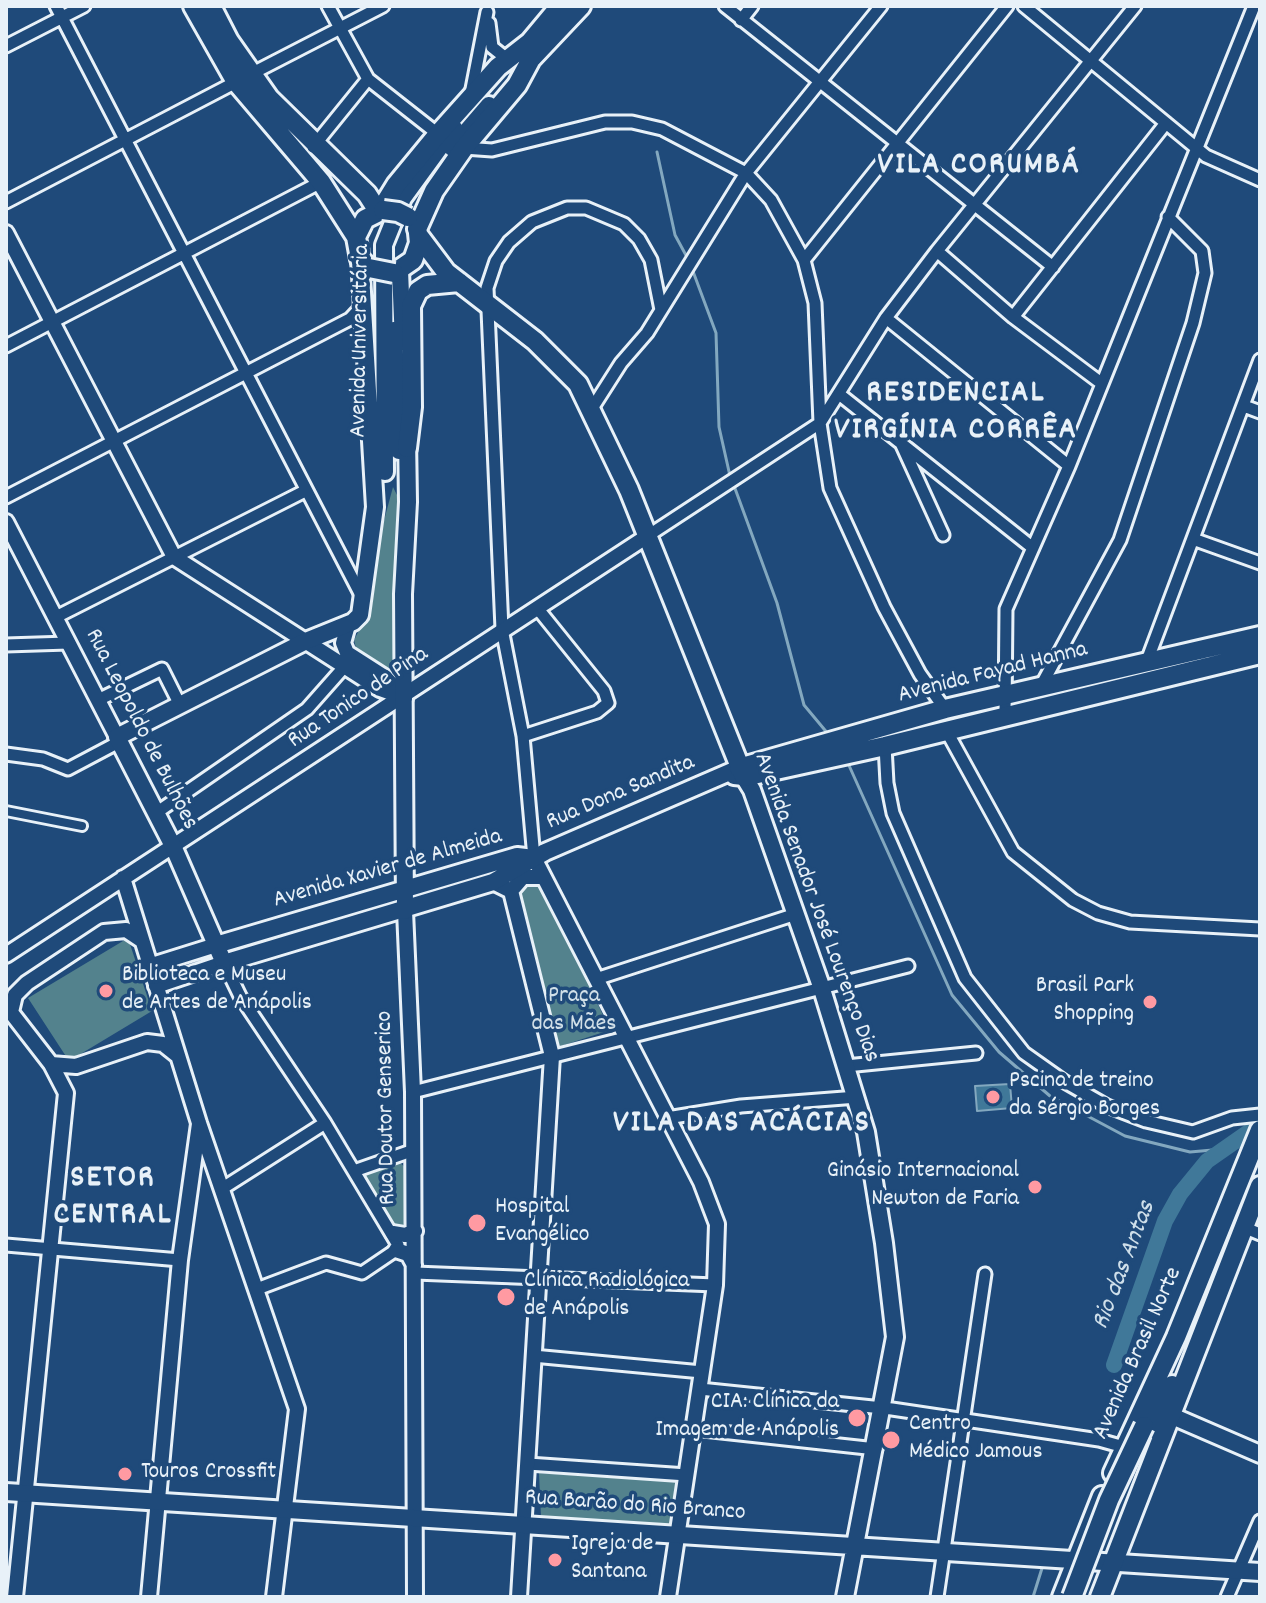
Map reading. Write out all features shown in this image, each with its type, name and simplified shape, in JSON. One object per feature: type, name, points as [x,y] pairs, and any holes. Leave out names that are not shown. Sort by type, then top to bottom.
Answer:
[{"type":"main road","points":[[193,6],[244,78],[303,161],[321,182],[356,237],[365,263],[400,271],[418,251],[414,227],[380,211],[367,194],[269,98],[244,78],[211,6]]},
{"type":"main road","name":"Avenida Universitária","points":[[408,525],[400,481],[393,308],[394,247],[398,232],[424,185],[530,51],[560,6]]},
{"type":"main road","name":"Avenida Universitária","points":[[372,543],[383,514],[385,494],[382,276],[384,245],[391,221],[403,198],[447,136],[530,51],[581,6]]},
{"type":"main road","name":"Avenida Universitária","points":[[380,211],[396,185],[470,97],[507,59],[530,51]]},
{"type":"main road","name":"Avenida Universitária","points":[[414,227],[464,148],[517,85],[530,51]]},
{"type":"main road","points":[[356,237],[365,219],[380,211]]},
{"type":"main road","name":"Avenida Senador José Lourenço Dias","points":[[414,227],[452,277]]},
{"type":"main road","name":"Avenida Universitária","points":[[348,625],[357,619],[364,602],[372,543],[374,467],[365,263]]},
{"type":"main road","name":"Avenida Senador José Lourenço Dias","points":[[400,271],[430,267],[452,277],[535,341],[578,384],[646,537],[737,773],[796,914],[821,986],[857,1097],[875,1180],[895,1337],[876,1449],[845,1597]]},
{"type":"main road","name":"Avenida Universitária","points":[[400,271],[408,525],[403,594],[405,698]]},
{"type":"main road","points":[[407,448],[412,407],[411,306],[418,291],[452,277]]},
{"type":"main road","points":[[118,739],[306,641],[348,625]]},
{"type":"main road","name":"Avenida Fayad Hanna","points":[[837,748],[885,746],[1005,715],[1225,654],[1260,636]]},
{"type":"main road","name":"Avenida Fayad Hanna","points":[[737,773],[837,748],[945,709],[1147,661],[1260,654]]},
{"type":"main road","name":"Rua Doutor Genserico","points":[[405,698],[405,911]]},
{"type":"main road","name":"Rua Leopoldo de Bulhões","points":[[118,739],[173,846],[224,963]]},
{"type":"main road","name":"Rua Dona Sandita","points":[[534,858],[737,773]]},
{"type":"main road","name":"Avenida Xavier de Almeida","points":[[216,945],[517,856],[534,858]]},
{"type":"main road","name":"Avenida Xavier de Almeida","points":[[224,963],[493,882],[534,858]]},
{"type":"main road","name":"Avenida Brasil Norte","points":[[1062,1597],[1074,1561],[1176,1337],[1257,1137]]},
{"type":"main road","name":"Avenida Brasil Norte","points":[[1100,1597],[1195,1352],[1252,1231],[1260,1186]]},
{"type":"main road","points":[[1083,1597],[1147,1428],[1176,1337]]},
{"type":"main road","points":[[1072,1597],[1109,1500],[1182,1366],[1195,1352]]},
{"type":"main road","points":[[1172,1416],[1260,1454]]},
{"type":"main road","name":"Rua Barão do Rio Branco","points":[[6,1492],[1260,1572]]},
{"type":"street","points":[[6,46],[59,12],[84,6]]},
{"type":"street","points":[[328,6],[368,79],[438,134]]},
{"type":"street","points":[[6,202],[383,6]]},
{"type":"street","points":[[725,6],[1053,267]]},
{"type":"street","points":[[741,20],[752,6]]},
{"type":"street","points":[[591,410],[661,310],[746,173],[822,83],[881,6]]},
{"type":"street","points":[[804,260],[1007,6]]},
{"type":"street","points":[[1024,6],[1198,149],[1260,180]]},
{"type":"street","points":[[820,423],[886,318],[1135,6]]},
{"type":"street","points":[[1005,715],[1006,609],[1069,466],[1254,6]]},
{"type":"street","points":[[487,9],[492,47],[507,59]]},
{"type":"street","points":[[470,97],[487,9]]},
{"type":"street","points":[[59,12],[364,602]]},
{"type":"street","points":[[303,161],[368,79]]},
{"type":"street","points":[[464,148],[492,150],[605,122],[632,122],[662,129],[746,173],[771,200],[804,260],[815,303],[820,423],[830,488],[865,569],[920,674],[945,709]]},
{"type":"street","points":[[1013,317],[1166,123]]},
{"type":"street","points":[[6,346],[321,182]]},
{"type":"street","points":[[661,310],[651,260],[639,239],[624,224],[586,208],[548,213],[509,242],[490,277],[487,302],[502,629],[523,736],[534,858],[713,1209],[718,1241],[715,1285],[668,1597]]},
{"type":"street","points":[[1041,686],[1120,540],[1193,323],[1205,273],[1202,251],[1168,217]]},
{"type":"street","points":[[6,233],[174,557],[380,689],[405,698]]},
{"type":"street","points":[[937,251],[1013,317],[1101,383]]},
{"type":"street","points":[[6,497],[353,317],[365,300]]},
{"type":"street","points":[[886,318],[1069,466]]},
{"type":"street","points":[[1147,661],[1260,360]]},
{"type":"street","points":[[839,394],[1033,548]]},
{"type":"street","points":[[1244,406],[1260,412]]},
{"type":"street","name":"Rua Tonico de Pina","points":[[6,962],[12,952],[123,878],[405,698],[502,629],[538,609],[820,423]]},
{"type":"street","points":[[899,439],[943,535]]},
{"type":"street","points":[[56,617],[305,491]]},
{"type":"street","name":"Rua Leopoldo de Bulhões","points":[[6,522],[118,739]]},
{"type":"street","points":[[1193,539],[1260,562]]},
{"type":"street","points":[[523,736],[597,712],[608,703],[604,691],[538,609]]},
{"type":"street","points":[[348,625],[343,643],[347,653],[386,678],[405,698]]},
{"type":"street","points":[[6,645],[68,643]]},
{"type":"street","points":[[156,813],[307,709],[345,666]]},
{"type":"street","points":[[98,700],[162,669],[180,705]]},
{"type":"street","points":[[946,730],[1013,852],[1073,900],[1098,913],[1130,922],[1260,929]]},
{"type":"street","points":[[6,754],[43,759],[68,769],[118,739]]},
{"type":"street","points":[[885,746],[887,783],[893,813],[965,978],[1024,1053],[1107,1106],[1146,1121],[1193,1132],[1232,1118],[1260,1115]]},
{"type":"street","points":[[6,811],[82,826]]},
{"type":"street","points":[[511,891],[523,877],[542,877]]},
{"type":"street","points":[[123,878],[199,1123],[297,1409],[274,1597]]},
{"type":"street","points":[[493,882],[511,891],[552,1056],[519,1597]]},
{"type":"street","name":"Rua Doutor Genserico","points":[[405,911],[414,1150],[415,1597]]},
{"type":"street","points":[[596,979],[796,914]]},
{"type":"street","points":[[15,1597],[66,1093],[51,1064],[8,1009],[15,995],[27,983],[109,930],[126,930],[141,940]]},
{"type":"street","name":"Avenida Xavier de Almeida","points":[[149,966],[216,945]]},
{"type":"street","points":[[224,963],[240,996],[325,1123],[397,1239],[396,1250]]},
{"type":"street","name":"Avenida Xavier de Almeida","points":[[156,986],[224,963]]},
{"type":"street","points":[[413,1092],[908,966]]},
{"type":"street","points":[[6,989],[27,983]]},
{"type":"street","points":[[147,1042],[157,1030],[163,1009]]},
{"type":"street","points":[[51,1064],[76,1066],[147,1042],[167,1046],[181,1063]]},
{"type":"street","points":[[846,1066],[976,1053]]},
{"type":"street","points":[[667,1118],[741,1106],[857,1097]]},
{"type":"street","points":[[149,1597],[180,1260],[199,1123]]},
{"type":"street","points":[[223,1188],[325,1123]]},
{"type":"street","points":[[354,1171],[414,1150]]},
{"type":"street","points":[[393,1233],[405,1235],[415,1231]]},
{"type":"street","points":[[6,1245],[180,1260]]},
{"type":"street","points":[[396,1250],[408,1254],[415,1269],[715,1285]]},
{"type":"street","points":[[257,1289],[326,1263],[362,1273],[396,1250]]},
{"type":"street","points":[[937,1597],[985,1274]]},
{"type":"street","points":[[533,1356],[702,1372]]},
{"type":"street","points":[[700,1389],[883,1408],[1099,1440],[1124,1447]]},
{"type":"street","points":[[694,1429],[876,1449]]},
{"type":"street","points":[[528,1464],[687,1475]]},
{"type":"street","points":[[1227,1597],[1260,1521]]},
{"type":"green space","points":[[393,487],[398,497],[395,596],[398,664],[388,668],[357,652],[354,640],[372,605],[376,550]]},
{"type":"green space","name":"Praça das Mães","points":[[521,883],[542,886],[610,1030],[558,1047],[517,898]]},
{"type":"green space","points":[[128,938],[152,1011],[69,1061],[28,998]]},
{"type":"green space","points":[[399,1162],[406,1168],[409,1220],[402,1226],[393,1225],[365,1178],[366,1171]]},
{"type":"green space","points":[[539,1473],[680,1481],[671,1526],[541,1517]]},
{"type":"water","name":"Pscina de treino da Sérgio Borges","points":[[1010,1084],[1012,1108],[977,1111],[975,1086]]},
{"type":"waterway","points":[[657,152],[675,235],[688,259]]},
{"type":"waterway","points":[[691,266],[716,333],[719,427],[730,476]]},
{"type":"waterway","points":[[733,483],[777,603],[804,705],[829,735]]},
{"type":"waterway","points":[[847,761],[952,995],[999,1052],[1050,1096],[1125,1136],[1190,1152],[1224,1149]]},
{"type":"waterway","name":"Rio das Antas","points":[[1114,1365],[1165,1221],[1180,1194],[1207,1161],[1260,1124]]},
{"type":"waterway","name":"Rio das Antas","points":[[1033,1597],[1043,1565]]},
{"type":"place","name":"Biblioteca e Museu de Artes de Anápolis","points":[[106,991]]},
{"type":"place","name":"Brasil Park Shopping","points":[[1150,1002]]},
{"type":"place","name":"Pscina de treino da Sérgio Borges","points":[[993,1097]]},
{"type":"place","name":"Ginásio Internacional Newton de Faria","points":[[1035,1187]]},
{"type":"place","name":"Hospital Evangélico","points":[[477,1223]]},
{"type":"place","name":"Clínica Radiológica de Anápolis","points":[[506,1297]]},
{"type":"place","name":"CIA: Clínica da Imagem de Anápolis","points":[[857,1418]]},
{"type":"place","name":"Centro Médico Jamous","points":[[891,1440]]},
{"type":"place","name":"Touros Crossfit","points":[[125,1474]]},
{"type":"place","name":"Igreja de Santana","points":[[555,1560]]},
{"type":"district","name":"VILA CORUMBÁ","points":[[979,168]]},
{"type":"district","name":"RESIDENCIAL VIRGÍNIA CORRÊA","points":[[956,414]]},
{"type":"district","name":"VILA DAS ACÁCIAS","points":[[742,1126]]},
{"type":"district","name":"SETOR CENTRAL","points":[[113,1200]]}]
